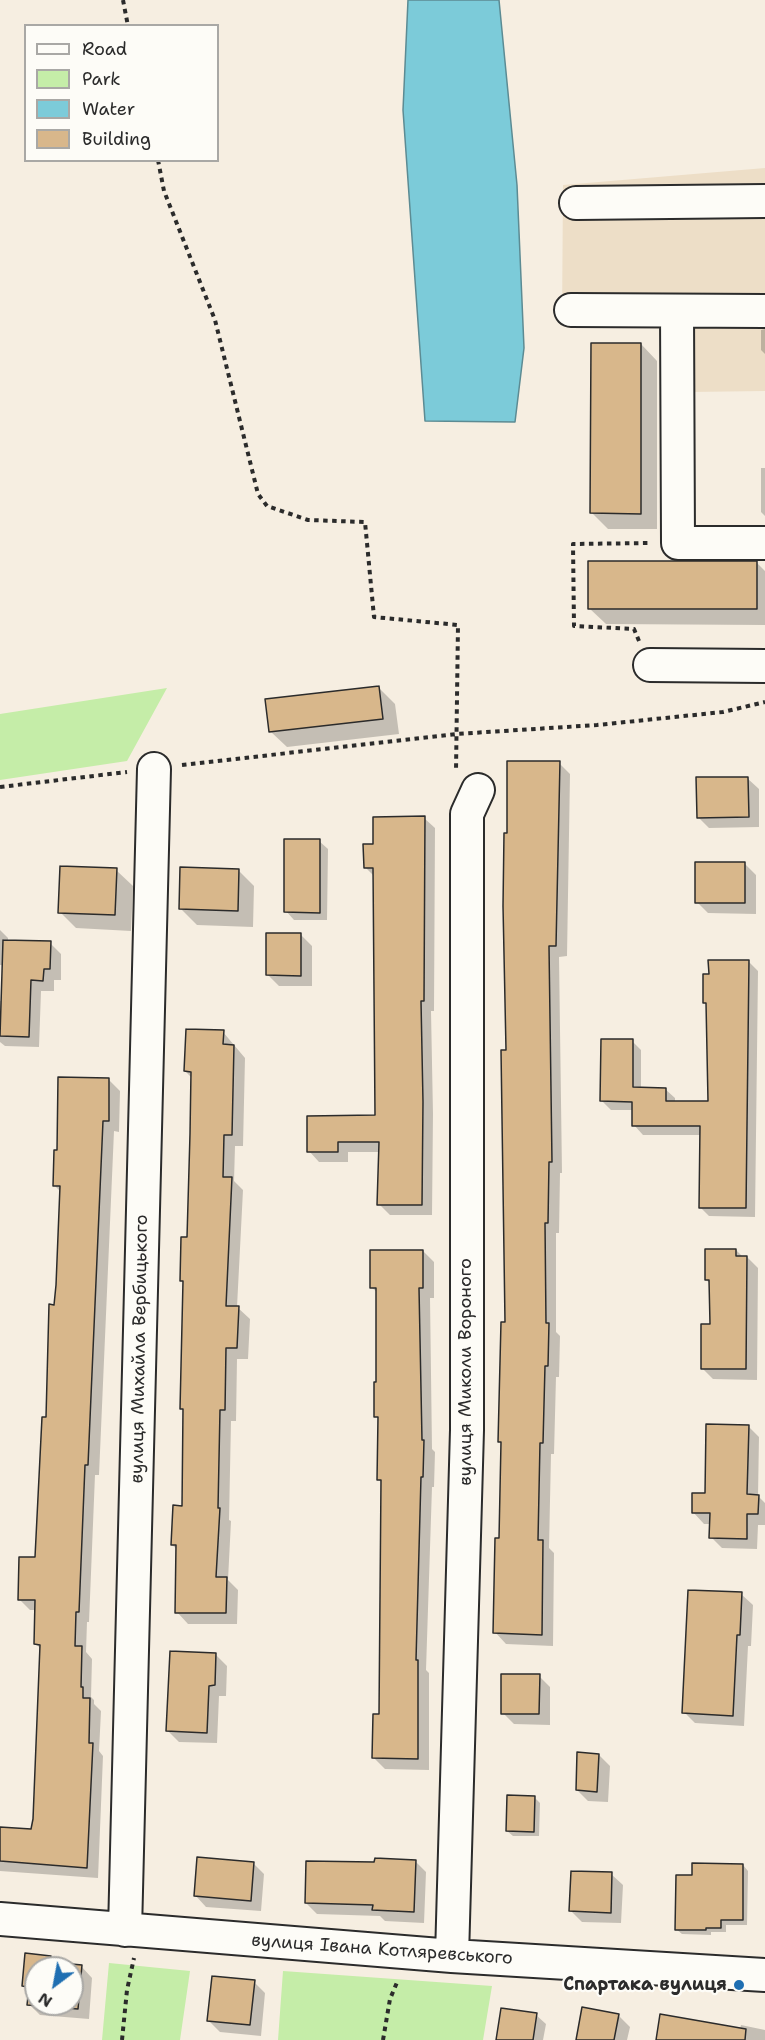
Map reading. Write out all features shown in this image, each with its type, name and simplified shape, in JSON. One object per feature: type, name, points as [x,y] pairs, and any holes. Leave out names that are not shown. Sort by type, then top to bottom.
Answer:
[{"type":"street","points":[[576,203],[765,201]]},
{"type":"street","points":[[571,310],[765,311]]},
{"type":"street","points":[[677,311],[678,543],[765,543]]},
{"type":"street","points":[[650,665],[765,666]]},
{"type":"street","name":"вулиця Михайла Вербицького","points":[[132,1930],[154,769]]},
{"type":"street","name":"вулиця Миколи Вороного","points":[[452,1956],[467,1430],[467,781]]},
{"type":"street","name":"вулиця Івана Котляревського","points":[[0,1919],[452,1956],[765,1975]]},
{"type":"path","points":[[123,0],[128,24]]},
{"type":"path","points":[[158,162],[164,191],[215,320],[258,494],[267,506],[308,520],[365,522],[374,617],[458,625],[456,734],[467,781]]},
{"type":"path","points":[[650,665],[634,628],[574,626],[573,544],[678,543]]},
{"type":"path","points":[[0,787],[456,734],[597,725],[723,712],[765,702]]},
{"type":"path","points":[[122,2040],[132,1930]]},
{"type":"path","points":[[383,2040],[390,1999],[409,1952]]},
{"type":"shaded area","points":[[765,168],[765,391],[690,392],[689,321],[562,321],[563,185]]},
{"type":"green space","points":[[167,688],[127,761],[0,780],[0,714]]},
{"type":"green space","points":[[109,1963],[190,1971],[180,2040],[102,2040]]},
{"type":"green space","points":[[283,1971],[492,1986],[483,2040],[278,2040]]},
{"type":"water","points":[[408,0],[499,0],[517,185],[524,348],[515,422],[425,421],[403,110]]},
{"type":"building","points":[[591,343],[641,343],[641,514],[590,513]]},
{"type":"building","points":[[588,561],[757,561],[757,609],[588,609]]},
{"type":"building","points":[[379,686],[383,719],[269,732],[265,699]]},
{"type":"building","points":[[507,761],[560,761],[556,946],[549,946],[552,1162],[549,1162],[548,1223],[545,1223],[546,1323],[549,1323],[548,1366],[545,1366],[543,1443],[540,1443],[538,1540],[543,1540],[542,1635],[493,1633],[495,1538],[499,1538],[501,1442],[498,1442],[501,1322],[505,1322],[501,1050],[506,1050],[503,906],[504,833],[507,833]]},
{"type":"building","points":[[696,777],[748,777],[749,817],[697,818]]},
{"type":"building","points":[[425,816],[424,1001],[421,1001],[422,1205],[377,1205],[379,1142],[338,1142],[338,1152],[307,1152],[307,1116],[375,1115],[373,868],[364,868],[363,844],[373,844],[373,817]]},
{"type":"building","points":[[284,839],[320,839],[320,913],[284,912]]},
{"type":"building","points":[[695,862],[745,862],[745,903],[695,903]]},
{"type":"building","points":[[60,866],[117,868],[115,915],[58,913]]},
{"type":"building","points":[[180,867],[239,869],[238,911],[179,909]]},
{"type":"building","points":[[266,933],[301,933],[301,976],[266,975]]},
{"type":"building","points":[[3,940],[51,941],[50,969],[44,969],[43,981],[31,980],[29,1037],[0,1036]]},
{"type":"building","points":[[708,960],[749,960],[746,1208],[699,1208],[700,1126],[632,1126],[632,1102],[600,1101],[601,1039],[633,1039],[633,1087],[666,1088],[666,1101],[708,1101],[706,1003],[703,1003],[703,974],[709,974]]},
{"type":"building","points":[[186,1029],[224,1030],[223,1044],[234,1045],[232,1135],[224,1135],[223,1177],[232,1177],[226,1306],[239,1306],[237,1348],[226,1348],[225,1410],[220,1410],[218,1508],[220,1508],[216,1577],[227,1577],[226,1613],[175,1613],[176,1545],[171,1545],[173,1505],[182,1506],[183,1409],[180,1409],[183,1281],[180,1281],[181,1237],[187,1237],[190,1134],[191,1072],[184,1071]]},
{"type":"building","points":[[58,1077],[109,1078],[109,1121],[103,1121],[88,1465],[85,1465],[79,1612],[76,1612],[75,1646],[82,1646],[81,1687],[83,1687],[83,1698],[90,1698],[89,1743],[93,1743],[87,1868],[0,1861],[0,1827],[31,1829],[33,1819],[40,1645],[34,1644],[35,1600],[18,1600],[19,1557],[35,1557],[42,1417],[46,1417],[49,1304],[54,1305],[56,1285],[60,1186],[53,1186],[54,1150],[57,1150]]},
{"type":"building","points":[[705,1249],[736,1249],[736,1256],[747,1256],[746,1369],[701,1369],[701,1324],[710,1324],[709,1280],[705,1280]]},
{"type":"building","points":[[370,1250],[423,1250],[423,1288],[419,1288],[422,1440],[424,1440],[416,1660],[418,1660],[418,1759],[372,1758],[373,1714],[379,1714],[381,1480],[377,1480],[378,1417],[374,1417],[376,1288],[370,1288]]},
{"type":"building","points":[[706,1424],[749,1425],[747,1494],[759,1495],[758,1514],[747,1514],[747,1539],[709,1538],[710,1513],[692,1513],[692,1493],[705,1493]]},
{"type":"building","points":[[688,1590],[742,1592],[740,1635],[737,1635],[733,1716],[682,1713]]},
{"type":"building","points":[[170,1651],[216,1653],[215,1685],[209,1686],[207,1733],[166,1731]]},
{"type":"building","points":[[501,1674],[540,1674],[539,1714],[501,1714]]},
{"type":"building","points":[[577,1752],[599,1754],[597,1792],[576,1790]]},
{"type":"building","points":[[507,1795],[535,1796],[534,1832],[506,1831]]},
{"type":"building","points":[[197,1857],[254,1862],[251,1901],[194,1896]]},
{"type":"building","points":[[375,1858],[416,1860],[414,1912],[372,1910],[373,1905],[305,1903],[306,1861],[374,1862]]},
{"type":"building","points":[[692,1863],[743,1864],[743,1920],[721,1920],[721,1928],[675,1930],[676,1875],[692,1875]]},
{"type":"building","points":[[571,1871],[612,1872],[611,1913],[569,1911]]},
{"type":"building","points":[[25,1953],[51,1956],[25,1956]]},
{"type":"building","points":[[212,1976],[255,1980],[250,2025],[207,2021]]},
{"type":"building","points":[[582,2007],[619,2014],[614,2040],[576,2040]]},
{"type":"building","points":[[501,2008],[537,2013],[533,2040],[496,2040]]},
{"type":"building","points":[[660,2014],[746,2029],[745,2040],[656,2040]]},
{"type":"place","name":"Спартака вулиця","points":[[739,1985]]}]
